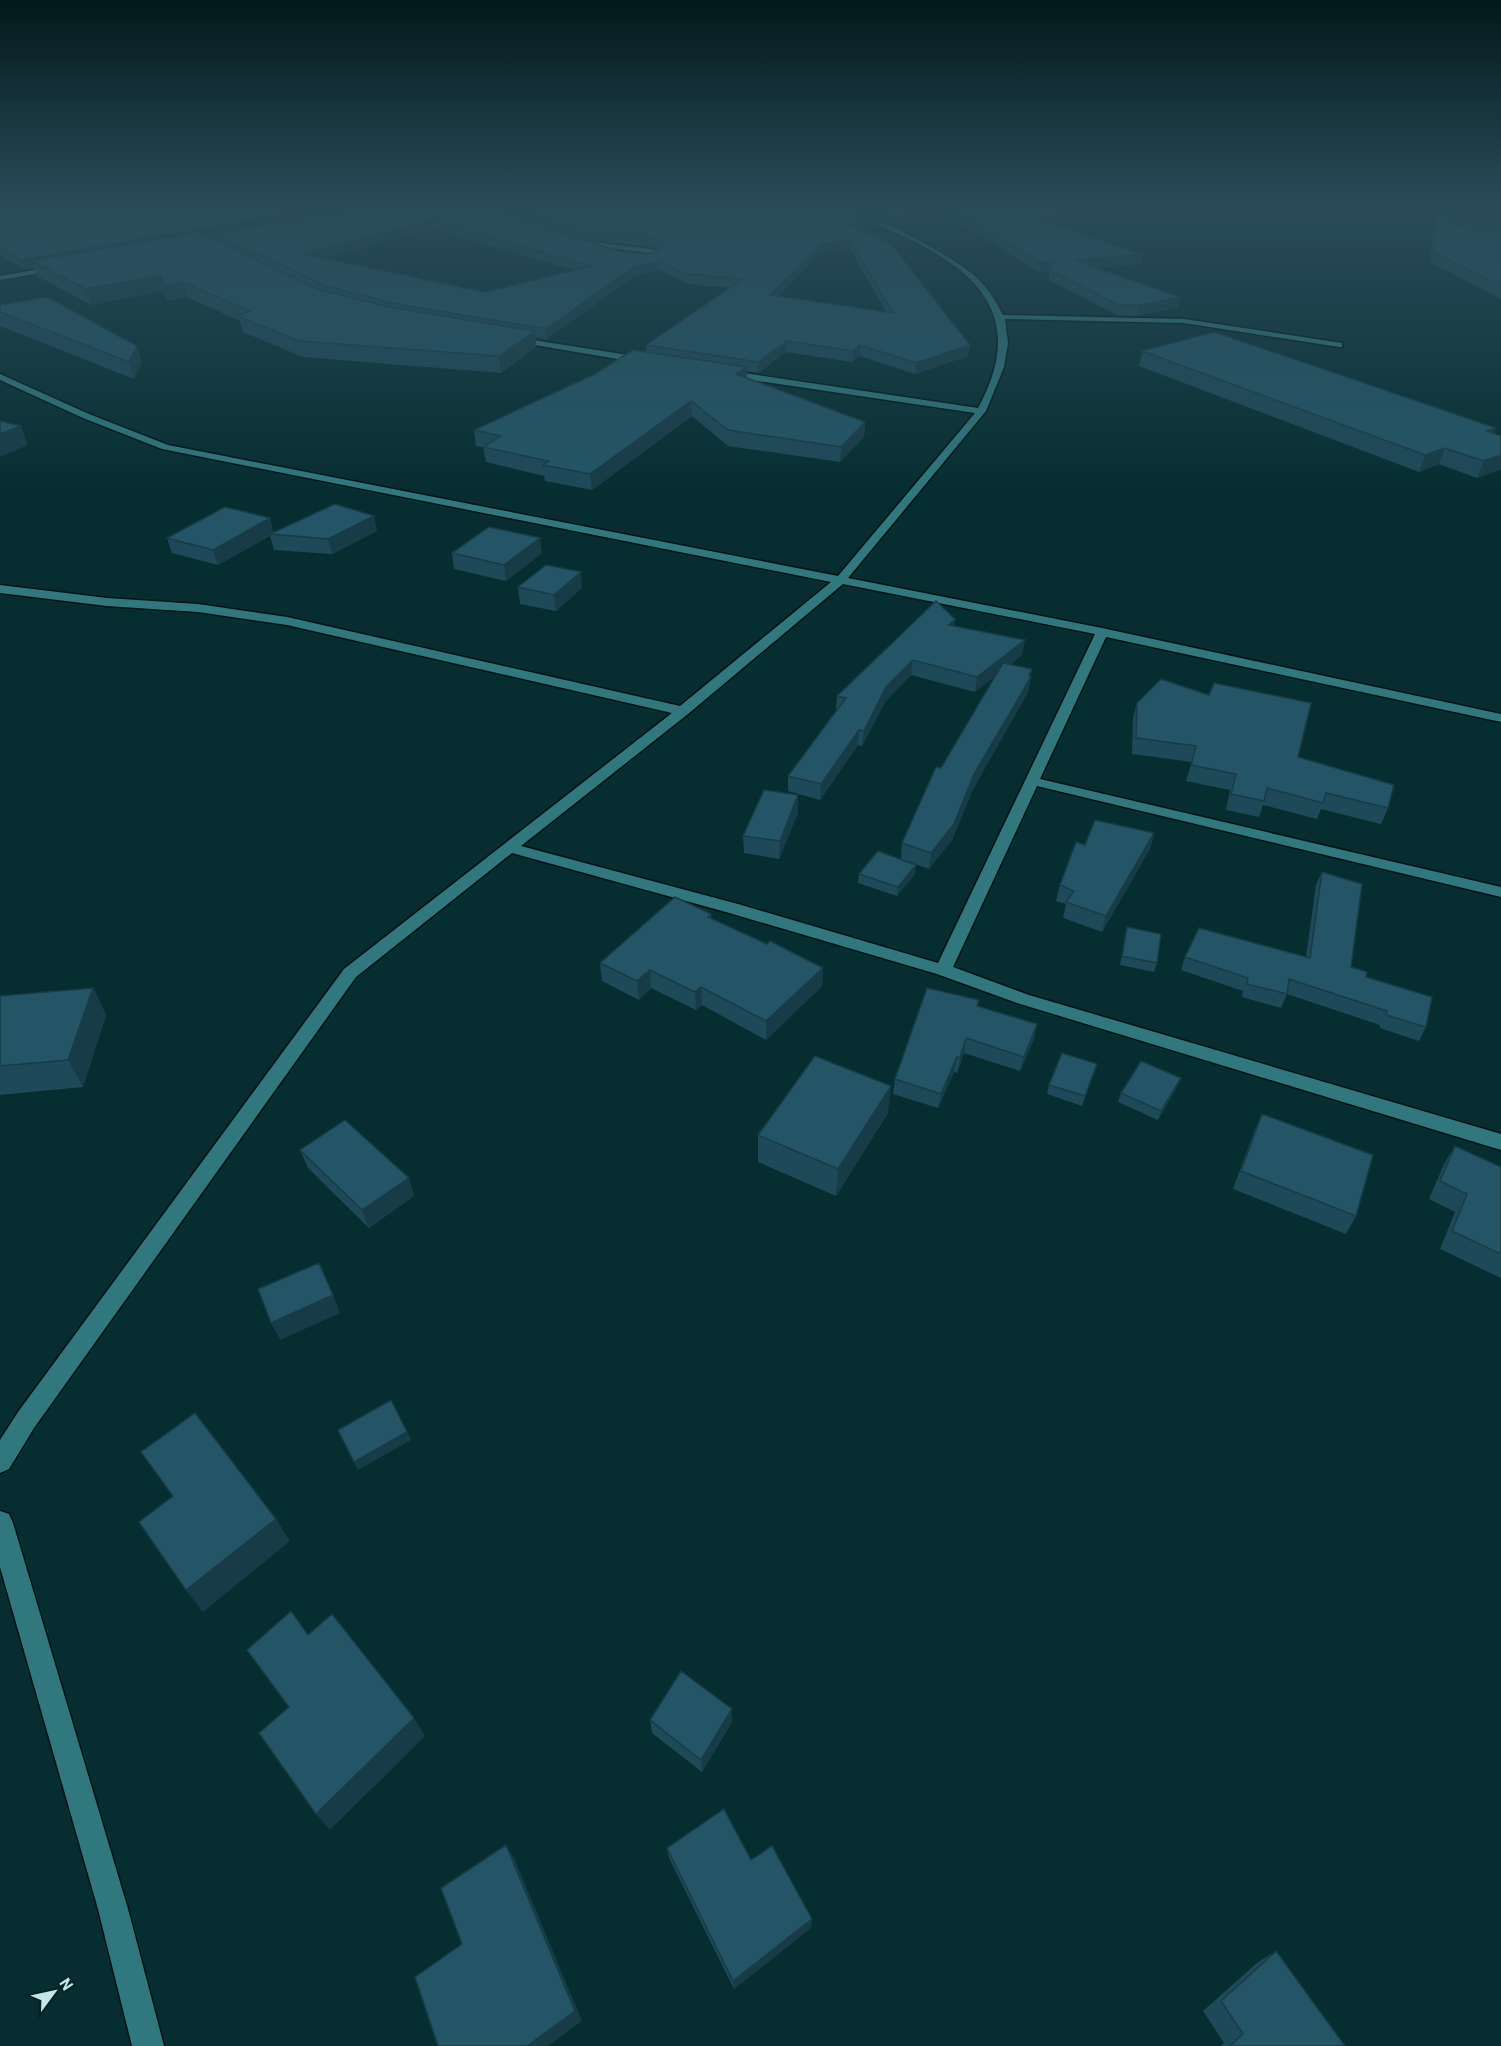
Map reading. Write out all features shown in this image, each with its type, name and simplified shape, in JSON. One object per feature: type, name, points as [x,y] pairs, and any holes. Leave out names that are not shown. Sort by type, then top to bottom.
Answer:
[{"type":"street","points":[[0,1461],[26,1420],[350,973],[683,711],[841,580],[981,411],[994,387],[1000,368],[1004,335],[1000,317],[989,300]]},
{"type":"street","points":[[1000,317],[1184,321],[1339,345]]},
{"type":"street","points":[[503,337],[660,363]]},
{"type":"street","points":[[717,372],[981,411]]},
{"type":"street","points":[[0,377],[86,416],[165,447],[1102,632],[1501,718]]},
{"type":"street","points":[[0,589],[107,602],[198,608],[287,621],[683,711]]},
{"type":"street","points":[[943,970],[1102,632]]},
{"type":"street","points":[[1032,781],[1501,892]]},
{"type":"street","points":[[510,848],[732,908],[943,970],[1023,999],[1501,1142]]},
{"type":"street","points":[[0,1523],[113,1909],[147,2046]]},
{"type":"building","points":[[27,300],[53,300],[137,346],[129,362],[0,312],[0,305]]},
{"type":"building","points":[[226,300],[363,300],[389,307],[535,331],[499,356],[299,341],[238,316],[250,311]]},
{"type":"building","points":[[381,300],[586,300],[546,329]]},
{"type":"building","points":[[711,300],[807,300],[893,313],[886,300],[935,300],[970,345],[916,363],[860,345],[853,351],[787,341],[758,362],[646,345]]},
{"type":"building","points":[[1110,300],[1162,300],[1139,305],[1119,305]]},
{"type":"building","points":[[1214,332],[1496,428],[1487,431],[1501,436],[1501,455],[1484,461],[1445,448],[1425,455],[1142,351]]},
{"type":"building","points":[[633,350],[747,367],[736,374],[865,422],[841,447],[728,430],[691,401],[590,474],[543,465],[549,461],[483,447],[501,436],[474,430],[595,374]]},
{"type":"building","points":[[0,421],[21,426],[0,434]]},
{"type":"building","points":[[335,504],[374,516],[328,539],[270,534]]},
{"type":"building","points":[[225,507],[270,518],[213,550],[167,538]]},
{"type":"building","points":[[489,527],[540,538],[504,565],[452,553]]},
{"type":"building","points":[[546,565],[581,572],[554,595],[518,587]]},
{"type":"building","points":[[936,601],[955,619],[949,625],[1025,640],[977,677],[913,660],[886,687],[864,731],[859,730],[821,784],[788,776],[846,698],[837,696]]},
{"type":"building","points":[[1003,663],[1032,669],[1029,676],[1031,677],[974,774],[954,824],[931,853],[902,843],[936,767],[941,768]]},
{"type":"building","points":[[1161,679],[1209,695],[1214,683],[1311,703],[1298,757],[1394,785],[1388,808],[1326,793],[1323,803],[1267,788],[1264,801],[1231,794],[1236,774],[1191,765],[1196,746],[1136,738],[1137,703]]},
{"type":"building","points":[[764,790],[798,795],[780,841],[743,836]]},
{"type":"building","points":[[1095,820],[1154,833],[1106,916],[1066,902],[1074,891],[1060,885],[1076,842],[1085,845]]},
{"type":"building","points":[[878,851],[916,865],[898,887],[859,874]]},
{"type":"building","points":[[1322,872],[1362,884],[1351,967],[1367,972],[1366,977],[1432,997],[1426,1027],[1386,1015],[1387,1011],[1289,979],[1287,994],[1247,984],[1248,978],[1185,957],[1199,928],[1310,958]]},
{"type":"building","points":[[675,897],[711,914],[708,917],[767,944],[770,941],[823,968],[766,1021],[701,987],[695,992],[650,970],[637,981],[600,963]]},
{"type":"building","points":[[1127,927],[1161,934],[1157,963],[1122,956]]},
{"type":"building","points":[[93,988],[68,1060],[0,1066],[0,996]]},
{"type":"building","points":[[927,988],[979,1000],[977,1006],[1037,1024],[1024,1057],[966,1038],[960,1058],[957,1057],[941,1094],[895,1079]]},
{"type":"building","points":[[1062,1053],[1097,1064],[1085,1096],[1049,1085]]},
{"type":"building","points":[[815,1056],[891,1086],[838,1169],[758,1135]]},
{"type":"building","points":[[1141,1061],[1181,1078],[1161,1111],[1121,1093]]},
{"type":"building","points":[[1262,1114],[1373,1155],[1356,1216],[1241,1171]]},
{"type":"building","points":[[345,1120],[409,1178],[362,1210],[300,1150]]},
{"type":"building","points":[[1455,1146],[1501,1167],[1501,1254],[1452,1231],[1467,1194],[1440,1181]]},
{"type":"building","points":[[319,1263],[333,1295],[271,1323],[258,1289]]},
{"type":"building","points":[[391,1400],[407,1432],[354,1462],[338,1430]]},
{"type":"building","points":[[195,1413],[276,1519],[186,1590],[139,1522],[173,1496],[141,1452]]},
{"type":"building","points":[[291,1611],[308,1635],[332,1614],[414,1718],[316,1814],[259,1733],[289,1707],[247,1650]]},
{"type":"building","points":[[681,1671],[732,1709],[701,1760],[650,1720]]},
{"type":"building","points":[[724,1809],[751,1860],[772,1846],[812,1919],[733,1981],[667,1848]]},
{"type":"building","points":[[506,1845],[575,2011],[527,2046],[438,2046],[415,1977],[462,1944],[441,1888]]},
{"type":"building","points":[[1276,1951],[1345,2046],[1230,2046],[1243,2034],[1221,2001]]}]
